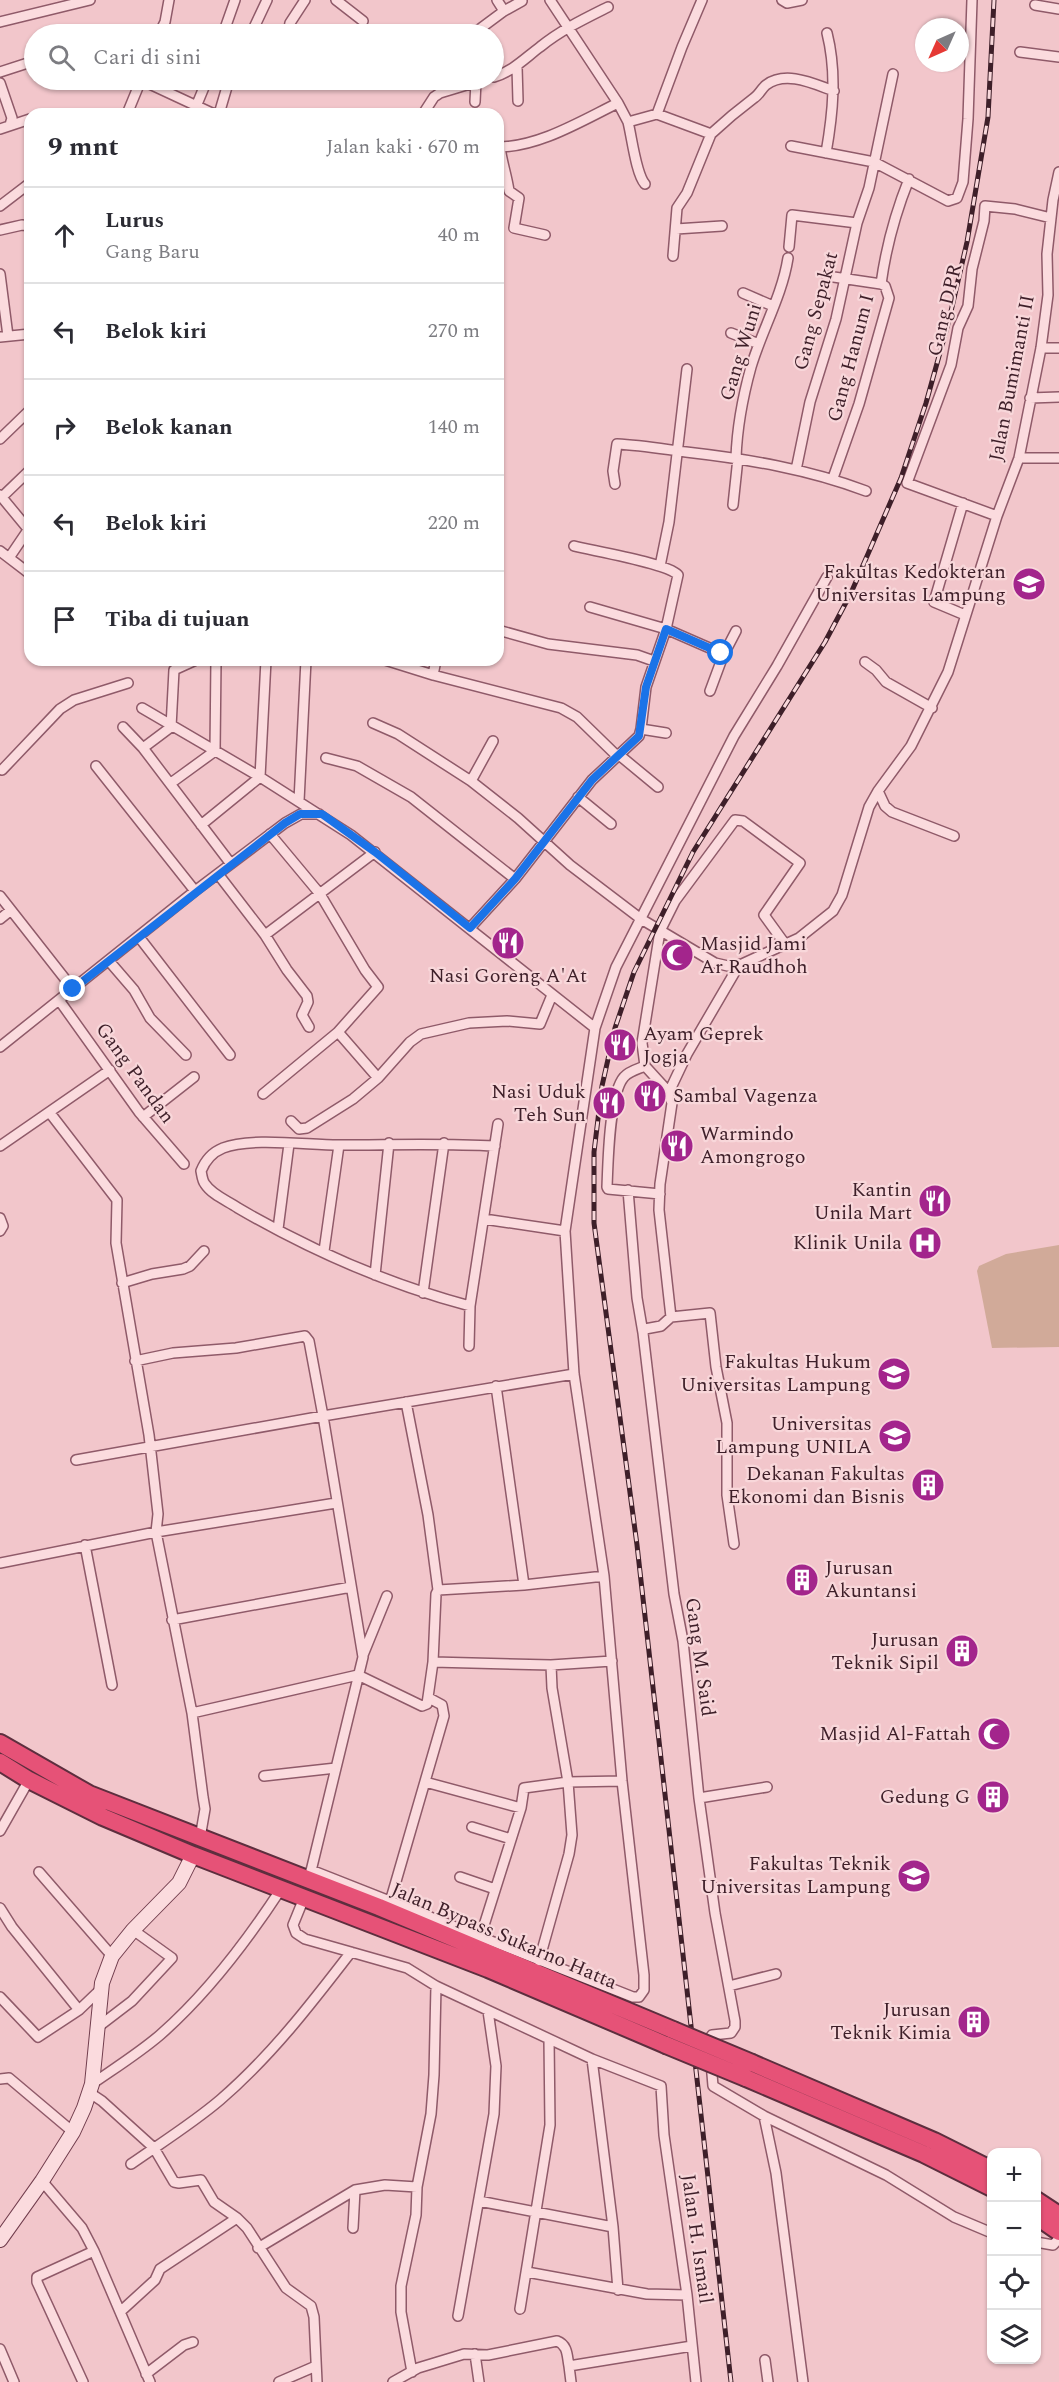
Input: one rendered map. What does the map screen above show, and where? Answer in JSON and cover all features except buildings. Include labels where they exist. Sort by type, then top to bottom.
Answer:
[{"type":"highway","name":"Jalan Bypass Sukarno Hatta","points":[[0,1743],[9,1762],[29,1780],[103,1817],[193,1855],[934,2141],[987,2168]]},
{"type":"highway","name":"Jalan Bypass Sukarno Hatta","points":[[9,1762],[201,1838],[310,1875],[500,1956],[669,2037]]},
{"type":"highway","name":"Jalan Bypass Sukarno Hatta","points":[[749,2070],[987,2186]]},
{"type":"highway","points":[[1039,2202],[1059,2215]]},
{"type":"highway","points":[[1041,2219],[1059,2232]]},
{"type":"street","points":[[0,21],[90,0]]},
{"type":"street","points":[[164,24],[169,0]]},
{"type":"street","points":[[227,24],[235,0]]},
{"type":"street","points":[[256,24],[267,0]]},
{"type":"street","points":[[290,24],[305,0]]},
{"type":"street","points":[[336,0],[363,21]]},
{"type":"street","points":[[497,0],[504,11]]},
{"type":"street","points":[[550,0],[618,103],[628,122],[638,172],[645,184]]},
{"type":"street","points":[[657,114],[702,0]]},
{"type":"street","points":[[782,0],[788,3],[802,0]]},
{"type":"street","points":[[791,146],[874,162],[948,201],[954,201],[960,194],[968,119],[972,0]]},
{"type":"street","points":[[486,24],[504,11],[522,2]]},
{"type":"street","points":[[1035,5],[1059,9]]},
{"type":"street","points":[[504,73],[517,67],[540,47],[569,27],[608,7]]},
{"type":"street","points":[[826,153],[834,91],[828,33]]},
{"type":"street","points":[[1020,52],[1059,57]]},
{"type":"street","points":[[0,72],[24,64]]},
{"type":"street","points":[[517,67],[518,101]]},
{"type":"street","name":"Gang Sepakat","points":[[796,470],[810,402],[836,319],[893,74]]},
{"type":"street","points":[[674,256],[677,208],[687,193],[711,134],[743,104],[755,98],[767,84],[782,79],[797,79],[834,91]]},
{"type":"street","points":[[0,83],[12,117],[10,125]]},
{"type":"street","points":[[129,108],[137,90]]},
{"type":"street","points":[[164,90],[203,108]]},
{"type":"street","points":[[196,108],[203,90]]},
{"type":"street","points":[[221,108],[227,90]]},
{"type":"street","points":[[427,108],[434,97],[449,90]]},
{"type":"street","points":[[475,102],[477,90]]},
{"type":"street","points":[[504,146],[524,144],[561,131],[618,103]]},
{"type":"street","points":[[628,122],[657,114],[711,134]]},
{"type":"street","points":[[0,129],[24,121]]},
{"type":"street","points":[[504,170],[509,191],[519,198],[514,228],[545,235]]},
{"type":"street","name":"Jalan Bumimanti II","points":[[739,964],[809,931],[833,911],[842,895],[863,826],[878,791],[911,746],[948,672],[997,516],[1019,458],[1041,348],[1048,295],[1047,254],[1059,172]]},
{"type":"street","name":"Gang Hanum I","points":[[834,478],[859,404],[889,298],[885,286],[881,284],[885,253],[893,220],[909,179]]},
{"type":"street","points":[[0,206],[24,188]]},
{"type":"street","name":"Gang DPR","points":[[963,503],[908,483],[951,365],[958,328],[968,306],[972,269],[984,221],[985,206],[1051,218]]},
{"type":"street","points":[[789,247],[792,215],[857,223]]},
{"type":"street","points":[[0,230],[24,225]]},
{"type":"street","points":[[676,229],[722,226]]},
{"type":"street","name":"Gang Wuni","points":[[733,505],[743,404],[751,368],[784,281],[788,258]]},
{"type":"street","points":[[0,274],[4,337],[24,335]]},
{"type":"street","points":[[827,276],[881,284]]},
{"type":"street","points":[[743,293],[773,306]]},
{"type":"street","points":[[1048,295],[1059,295]]},
{"type":"street","points":[[731,333],[759,344]]},
{"type":"street","points":[[1041,348],[1059,348]]},
{"type":"street","points":[[660,566],[669,522],[687,369]]},
{"type":"street","points":[[1030,398],[1059,397]]},
{"type":"street","points":[[0,438],[24,416]]},
{"type":"street","points":[[615,484],[613,471],[617,444],[737,458],[834,478],[867,491]]},
{"type":"street","points":[[1019,458],[1059,458]]},
{"type":"street","points":[[24,475],[1,496],[24,522]]},
{"type":"street","points":[[965,615],[934,602],[963,503],[997,516]]},
{"type":"street","points":[[11,555],[24,536]]},
{"type":"street","points":[[470,928],[515,879],[578,797],[617,754],[632,743],[641,729],[646,687],[666,629],[678,575],[660,566],[574,546]]},
{"type":"street","points":[[0,551],[24,569]]},
{"type":"street","points":[[387,1596],[358,1675],[310,1875],[390,1902],[633,1997],[639,1997],[643,1993],[644,1976],[622,1781],[604,1576],[574,1374],[565,1231],[596,1028],[616,967],[734,736],[827,577]]},
{"type":"street","points":[[590,607],[666,629],[716,650],[723,656]]},
{"type":"street","points":[[710,691],[723,656],[736,631]]},
{"type":"street","points":[[504,632],[548,644],[637,655],[654,661]]},
{"type":"street","points":[[865,663],[876,670],[886,682],[932,708]]},
{"type":"street","points":[[143,748],[171,726],[174,670],[183,666]]},
{"type":"street","points":[[214,751],[216,666]]},
{"type":"street","points":[[201,825],[260,777],[266,666]]},
{"type":"street","points":[[299,801],[306,666]]},
{"type":"street","points":[[404,666],[561,708],[577,717],[657,787]]},
{"type":"street","points":[[433,675],[435,666]]},
{"type":"street","points":[[1,770],[60,709],[74,700],[128,683]]},
{"type":"street","points":[[142,708],[322,814],[375,852],[596,1028]]},
{"type":"street","points":[[373,723],[398,734],[471,780],[570,865],[641,919],[715,963],[728,966],[739,964]]},
{"type":"street","points":[[123,727],[171,783],[231,864]]},
{"type":"street","points":[[641,729],[666,733]]},
{"type":"street","points":[[471,780],[493,741]]},
{"type":"street","points":[[171,783],[214,751]]},
{"type":"street","points":[[326,758],[357,766],[411,796],[515,879]]},
{"type":"street","points":[[96,766],[195,891]]},
{"type":"street","points":[[878,791],[885,806],[892,813],[954,836]]},
{"type":"street","points":[[578,797],[611,824]]},
{"type":"street","points":[[0,1047],[270,834],[300,814],[322,814]]},
{"type":"street","points":[[671,1317],[659,1210],[672,1104],[669,1092],[645,1066],[642,1043],[660,931],[675,901],[730,824],[738,819],[800,863],[764,915],[785,944]]},
{"type":"street","points":[[263,1094],[338,1032],[378,987],[365,970],[320,894],[270,834]]},
{"type":"street","points":[[266,935],[375,852]]},
{"type":"street","points":[[218,874],[266,935],[287,970],[307,996],[308,1002],[302,1016],[309,1026]]},
{"type":"street","points":[[0,896],[73,989]]},
{"type":"street","points":[[0,919],[11,910]]},
{"type":"street","points":[[140,937],[230,1055]]},
{"type":"street","points":[[109,961],[134,990],[150,1018],[186,1055]]},
{"type":"street","points":[[669,1092],[687,1054],[739,964]]},
{"type":"street","points":[[291,1121],[299,1129],[307,1128],[353,1100],[378,1078],[410,1042],[421,1034],[469,1023],[507,1021],[540,1024],[552,995]]},
{"type":"street","name":"Gang Pandan","points":[[59,1000],[143,1117],[184,1164]]},
{"type":"street","points":[[338,1032],[378,1078]]},
{"type":"street","points":[[645,1066],[626,1075],[617,1093],[609,1139],[607,1187],[608,1189],[660,1194]]},
{"type":"street","points":[[0,1146],[110,1070]]},
{"type":"street","points":[[143,1117],[194,1077]]},
{"type":"street","points":[[50,1113],[117,1200],[116,1243],[149,1447],[158,1514],[156,1532],[192,1713],[205,1809],[201,1838]]},
{"type":"street","points":[[469,1346],[470,1306],[498,1124]]},
{"type":"street","points":[[470,1306],[423,1293],[375,1275],[257,1219],[211,1190],[205,1184],[201,1171],[209,1158],[222,1148],[255,1143],[339,1145],[444,1143],[495,1146]]},
{"type":"street","points":[[375,1275],[389,1143]]},
{"type":"street","points":[[423,1293],[444,1143]]},
{"type":"street","points":[[278,1229],[289,1144]]},
{"type":"street","points":[[324,1251],[339,1145]]},
{"type":"street","name":"Gang M. Said","points":[[628,1190],[637,1298],[674,1594],[683,1641],[699,1798],[715,1913],[735,2027],[731,2033],[712,2035],[710,2038],[714,2085],[764,2116]]},
{"type":"street","points":[[0,1218],[3,1226],[0,1231]]},
{"type":"street","points":[[484,1219],[565,1231]]},
{"type":"street","points":[[122,1283],[152,1274],[183,1269],[190,1266],[204,1251]]},
{"type":"street","points":[[643,1333],[645,1329],[661,1326],[671,1317],[710,1313],[716,1367],[727,1424],[727,1495],[734,1544]]},
{"type":"street","points":[[135,1361],[172,1353],[236,1348],[305,1336],[309,1341],[363,1657]]},
{"type":"street","points":[[76,1460],[574,1374]]},
{"type":"street","points":[[496,1386],[524,1584]]},
{"type":"street","points":[[192,1713],[358,1675],[422,1706],[427,1704],[433,1662],[438,1590],[428,1515],[406,1402]]},
{"type":"street","points":[[0,1563],[156,1532],[336,1503]]},
{"type":"street","points":[[86,1545],[111,1684]]},
{"type":"street","points":[[438,1590],[604,1576]]},
{"type":"street","points":[[172,1620],[351,1587]]},
{"type":"street","points":[[433,1662],[551,1665],[612,1662]]},
{"type":"street","points":[[539,1961],[569,1854],[572,1835],[568,1782],[552,1688],[551,1665]]},
{"type":"street","points":[[390,1902],[444,1708],[439,1702],[429,1698]]},
{"type":"street","points":[[264,1776],[336,1768]]},
{"type":"street","points":[[0,1831],[29,1780]]},
{"type":"street","points":[[480,1938],[522,1808],[524,1788],[568,1782],[622,1781]]},
{"type":"street","points":[[425,1782],[522,1808]]},
{"type":"street","points":[[699,1798],[767,1787]]},
{"type":"street","points":[[472,1827],[511,1839]]},
{"type":"street","points":[[0,2240],[73,2132],[91,2089],[101,1989],[112,1956],[133,1930],[178,1883],[193,1855]]},
{"type":"street","points":[[39,1872],[112,1956]]},
{"type":"street","points":[[460,1877],[495,1889]]},
{"type":"street","points":[[91,2089],[159,2036],[194,2001],[256,1928],[281,1889]]},
{"type":"street","points":[[304,1898],[294,1924],[296,1934],[312,1942],[406,1968],[436,1986],[592,2059],[613,2227],[618,2290]]},
{"type":"street","points":[[0,1908],[12,1927],[79,2010]]},
{"type":"street","points":[[98,2027],[132,2001],[172,1958],[133,1930]]},
{"type":"street","points":[[131,2164],[219,2100],[261,2061],[304,2014],[351,1952]]},
{"type":"street","points":[[729,1986],[776,1974]]},
{"type":"street","points":[[412,2372],[400,2301],[416,2215],[417,2187],[434,2089],[436,1986]]},
{"type":"street","points":[[0,1996],[38,2037],[79,2010],[101,1989]]},
{"type":"street","points":[[458,2316],[496,2094],[496,2066],[489,2011]]},
{"type":"street","points":[[520,2309],[550,2125],[549,2039]]},
{"type":"street","name":"Jalan H. Ismail","points":[[592,2059],[661,2086],[664,2135],[687,2295],[696,2382]]},
{"type":"street","points":[[0,2079],[9,2078],[73,2132]]},
{"type":"street","points":[[91,2089],[154,2148],[174,2182],[201,2180],[214,2202],[237,2218],[286,2288],[311,2306],[314,2317],[316,2382]]},
{"type":"street","points":[[764,2116],[886,2175],[954,2217],[987,2231]]},
{"type":"street","points":[[764,2116],[776,2173],[802,2382]]},
{"type":"street","points":[[42,2181],[82,2228],[148,2378],[184,2345],[193,2342]]},
{"type":"street","points":[[258,2248],[355,2190],[385,2185],[417,2187]]},
{"type":"street","points":[[353,2228],[355,2190]]},
{"type":"street","points":[[479,2201],[613,2227]]},
{"type":"street","points":[[120,2312],[155,2280],[160,2269],[237,2218]]},
{"type":"street","points":[[1041,2243],[1053,2245],[1059,2239]]},
{"type":"street","points":[[83,2382],[37,2282],[37,2277],[94,2251]]},
{"type":"street","points":[[527,2271],[618,2290],[647,2294],[687,2295]]},
{"type":"street","points":[[393,2382],[412,2372],[464,2354],[488,2355],[557,2341],[562,2343],[566,2349],[571,2382]]},
{"type":"street","points":[[569,2367],[692,2346]]},
{"type":"street","points":[[0,2349],[14,2382]]},
{"type":"street","points":[[475,2354],[479,2382]]},
{"type":"street","points":[[765,2360],[768,2382]]},
{"type":"street","points":[[279,2382],[316,2366]]},
{"type":"shaded area","points":[[1059,1245],[1059,1347],[992,1348],[977,1271],[979,1266],[1006,1254]]},
{"type":"railway","points":[[731,2382],[637,1545],[594,1223],[594,1152],[602,1086],[615,1028],[634,972],[693,852],[825,642],[851,593],[901,478],[926,403],[949,320],[967,242],[988,117],[994,0]]},
{"type":"place","name":"Fakultas Kedokteran Universitas Lampung","points":[[1029,584]]},
{"type":"place","name":"Nasi Goreng A'At","points":[[508,943]]},
{"type":"place","name":"Masjid Jami Ar Raudhoh","points":[[677,955]]},
{"type":"place","name":"Ayam Geprek Jogja","points":[[620,1045]]},
{"type":"place","name":"Sambal Vagenza","points":[[650,1096]]},
{"type":"place","name":"Nasi Uduk Teh Sun","points":[[609,1103]]},
{"type":"place","name":"Warmindo Amongrogo","points":[[677,1146]]},
{"type":"place","name":"Kantin Unila Mart","points":[[935,1201]]},
{"type":"place","name":"Klinik Unila","points":[[925,1243]]},
{"type":"place","name":"Fakultas Hukum Universitas Lampung","points":[[894,1374]]},
{"type":"place","name":"Universitas Lampung UNILA","points":[[895,1436]]},
{"type":"place","name":"Dekanan Fakultas Ekonomi dan Bisnis","points":[[928,1485]]},
{"type":"place","name":"Jurusan Akuntansi","points":[[802,1580]]},
{"type":"place","name":"Jurusan Teknik Sipil","points":[[962,1651]]},
{"type":"place","name":"Masjid Al-Fattah","points":[[994,1734]]},
{"type":"place","name":"Gedung G","points":[[993,1797]]},
{"type":"place","name":"Fakultas Teknik Universitas Lampung","points":[[914,1876]]},
{"type":"place","name":"Jurusan Teknik Kimia","points":[[974,2022]]},
{"type":"route","points":[[73,989],[195,891],[300,814],[322,814],[375,852],[470,928],[515,879],[592,780],[616,755],[639,736],[646,687],[666,629],[721,653]]}]
